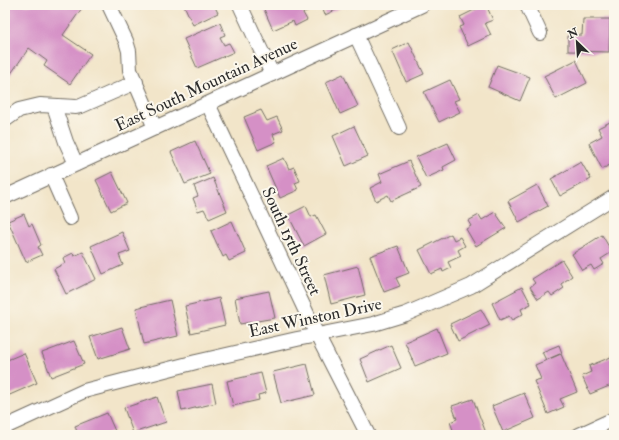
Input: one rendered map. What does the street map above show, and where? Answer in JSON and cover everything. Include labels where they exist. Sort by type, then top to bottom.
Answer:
[{"type":"street","points":[[109,5],[126,41],[129,51],[130,70],[155,128]]},
{"type":"street","points":[[240,5],[272,74]]},
{"type":"street","name":"East South Mountain Avenue","points":[[5,197],[422,5]]},
{"type":"street","points":[[528,5],[540,33]]},
{"type":"street","points":[[356,36],[399,128]]},
{"type":"street","points":[[5,120],[19,110],[40,105],[81,106],[136,82]]},
{"type":"street","name":"South 15th Street","points":[[208,104],[316,335],[368,435]]},
{"type":"street","points":[[54,106],[66,142],[76,164]]},
{"type":"street","points":[[51,175],[70,218]]},
{"type":"street","name":"East Winston Drive","points":[[5,427],[84,391],[196,362],[316,335],[373,324],[406,314],[471,286],[614,197]]},
{"type":"street","points":[[579,435],[614,419]]},
{"type":"building","points":[[5,5],[78,5],[82,8],[63,35],[91,54],[70,84],[44,66],[47,61],[29,48],[5,82],[5,14],[9,9]]},
{"type":"building","points":[[184,5],[214,5],[218,13],[193,25]]},
{"type":"building","points":[[267,5],[314,5],[315,7],[303,13],[307,20],[295,26],[293,21],[273,30],[263,7]]},
{"type":"building","points":[[321,5],[343,5],[325,15]]},
{"type":"building","points":[[486,5],[493,20],[485,23],[491,35],[468,46],[459,27],[464,25],[460,17]]},
{"type":"building","points":[[583,19],[610,19],[609,52],[568,51],[568,35],[582,35]]},
{"type":"building","points":[[220,23],[225,35],[220,37],[224,45],[229,43],[234,52],[197,68],[184,39]]},
{"type":"building","points":[[409,42],[424,74],[406,82],[392,50]]},
{"type":"building","points":[[576,60],[587,83],[556,99],[544,76]]},
{"type":"building","points":[[497,65],[530,77],[520,101],[488,87]]},
{"type":"building","points":[[343,74],[358,106],[340,114],[326,82]]},
{"type":"building","points":[[450,80],[459,99],[454,101],[460,112],[439,122],[424,92]]},
{"type":"building","points":[[261,110],[267,121],[277,117],[283,130],[273,134],[276,142],[258,150],[244,117]]},
{"type":"building","points":[[614,120],[614,163],[602,169],[589,143],[602,136],[598,128]]},
{"type":"building","points":[[354,126],[368,156],[346,166],[333,136]]},
{"type":"building","points":[[195,141],[210,174],[185,184],[171,152]]},
{"type":"building","points":[[448,143],[456,160],[443,167],[444,170],[426,178],[416,157]]},
{"type":"building","points":[[284,158],[289,169],[294,167],[300,181],[295,183],[298,190],[280,198],[266,166]]},
{"type":"building","points":[[409,161],[421,187],[391,201],[388,195],[376,201],[370,188],[382,182],[379,174]]},
{"type":"building","points":[[581,162],[591,179],[560,196],[551,179]]},
{"type":"building","points":[[112,172],[127,203],[111,211],[96,180]]},
{"type":"building","points":[[213,178],[227,211],[209,219],[204,209],[198,211],[193,198],[198,196],[194,186]]},
{"type":"building","points":[[537,185],[548,206],[519,222],[508,201]]},
{"type":"building","points":[[306,206],[311,217],[316,215],[326,234],[304,246],[288,215]]},
{"type":"building","points":[[495,212],[506,228],[476,246],[466,229],[471,226],[468,221],[479,215],[482,220]]},
{"type":"building","points":[[24,214],[29,226],[32,224],[41,245],[38,247],[42,255],[26,262],[8,221]]},
{"type":"building","points":[[232,221],[246,253],[229,261],[226,255],[223,257],[211,231]]},
{"type":"building","points":[[122,232],[130,251],[119,255],[123,265],[103,274],[91,246]]},
{"type":"building","points":[[451,234],[454,240],[460,237],[465,246],[458,250],[461,256],[448,262],[451,268],[443,272],[442,269],[431,274],[419,250]]},
{"type":"building","points":[[602,235],[612,252],[601,259],[604,264],[594,270],[591,265],[582,270],[572,254]]},
{"type":"building","points":[[398,246],[409,273],[396,278],[400,286],[384,292],[370,256]]},
{"type":"building","points":[[83,252],[96,279],[66,294],[54,269],[65,263],[63,258],[73,253],[74,256]]},
{"type":"building","points":[[562,260],[572,276],[561,284],[564,288],[552,296],[549,292],[538,299],[530,287],[535,283],[532,279]]},
{"type":"building","points":[[358,266],[365,295],[331,304],[324,275]]},
{"type":"building","points":[[522,287],[531,304],[521,309],[523,314],[512,320],[509,316],[500,320],[492,303]]},
{"type":"building","points":[[269,291],[275,318],[240,324],[235,298]]},
{"type":"building","points":[[219,298],[225,325],[191,333],[185,306]]},
{"type":"building","points":[[170,300],[178,336],[144,344],[136,308]]},
{"type":"building","points":[[481,309],[490,325],[458,341],[450,324]]},
{"type":"building","points":[[122,327],[130,349],[98,359],[90,337]]},
{"type":"building","points":[[437,328],[447,353],[415,366],[405,342]]},
{"type":"building","points":[[74,341],[84,364],[51,377],[42,353]]},
{"type":"building","points":[[391,345],[401,368],[369,382],[360,359]]},
{"type":"building","points":[[559,345],[562,353],[546,360],[542,352]]},
{"type":"building","points":[[24,353],[37,383],[5,397],[5,361]]},
{"type":"building","points":[[561,354],[577,392],[560,399],[564,407],[548,414],[534,381],[541,379],[535,365]]},
{"type":"building","points":[[611,357],[614,364],[614,384],[590,394],[582,376],[591,372],[589,366]]},
{"type":"building","points":[[307,364],[315,395],[281,403],[273,372]]},
{"type":"building","points":[[261,373],[266,393],[258,395],[259,400],[233,406],[227,381]]},
{"type":"building","points":[[212,384],[216,403],[182,411],[178,391]]},
{"type":"building","points":[[524,393],[535,418],[503,432],[492,406]]},
{"type":"building","points":[[157,397],[166,422],[133,433],[124,408]]},
{"type":"building","points":[[473,399],[486,433],[479,435],[455,435],[450,422],[457,419],[452,406]]},
{"type":"building","points":[[107,413],[115,431],[105,435],[78,435],[75,426]]}]
